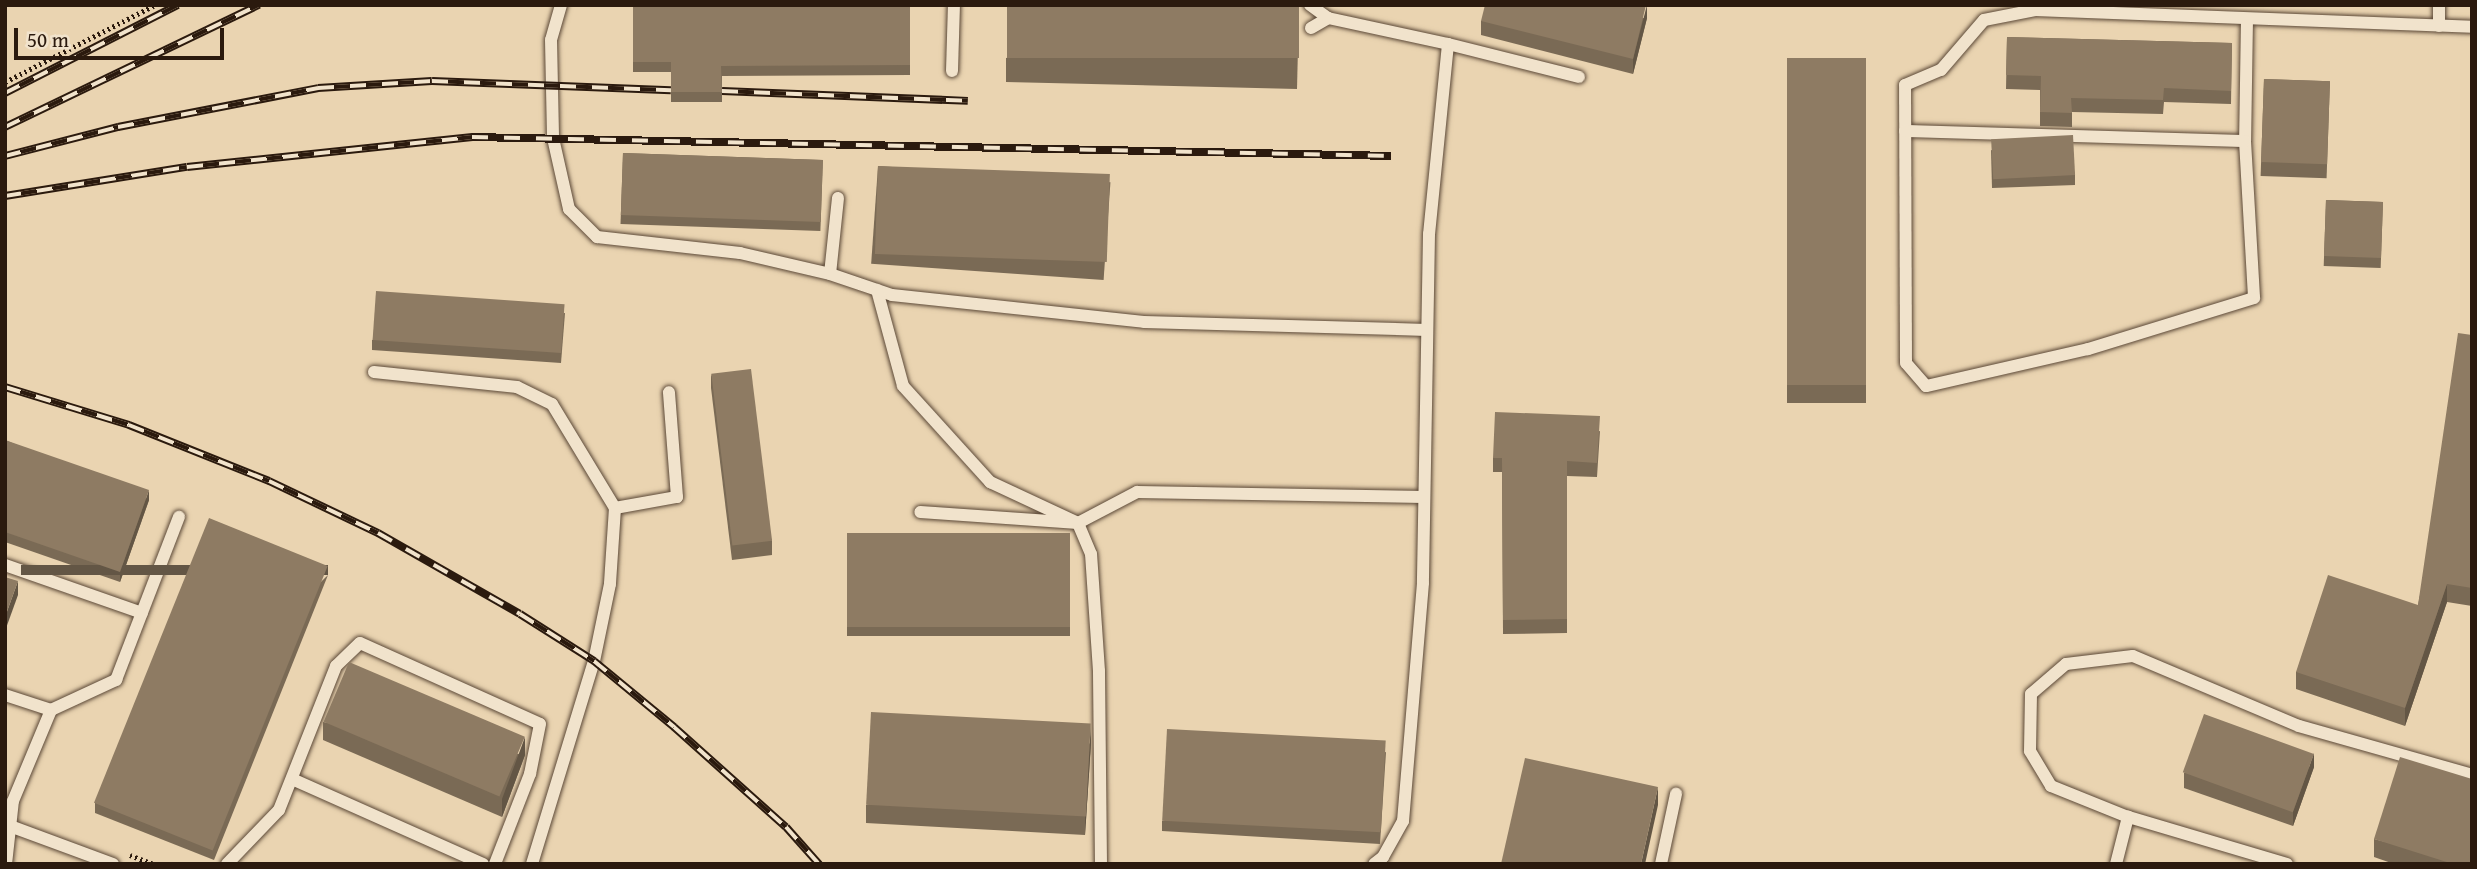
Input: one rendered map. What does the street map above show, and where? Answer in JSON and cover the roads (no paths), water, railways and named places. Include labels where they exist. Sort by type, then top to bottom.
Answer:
[{"type":"lane","points":[[561,5],[551,40],[554,138],[569,209],[597,237],[740,253],[830,274],[877,290],[1144,322],[1427,330]]},
{"type":"lane","points":[[952,71],[954,5]]},
{"type":"lane","points":[[1310,5],[1328,18],[1448,44],[1579,77]]},
{"type":"lane","points":[[2439,5],[2439,26]]},
{"type":"lane","points":[[2247,19],[2245,141],[2254,298],[2088,349],[1926,386],[1906,363],[1905,85],[1941,70],[1984,20],[2035,10],[2162,10],[2247,19],[2472,27]]},
{"type":"lane","points":[[1311,28],[1328,18]]},
{"type":"lane","points":[[1374,864],[1383,857],[1404,821],[1423,583],[1429,234],[1448,44]]},
{"type":"lane","points":[[1905,131],[2245,141]]},
{"type":"lane","points":[[830,274],[838,198]]},
{"type":"lane","points":[[877,290],[903,386],[990,482],[1077,523],[1091,554],[1099,671],[1101,864]]},
{"type":"lane","points":[[374,372],[517,387],[552,404],[615,508],[610,584],[594,661],[532,864]]},
{"type":"lane","points":[[615,508],[677,496],[669,392]]},
{"type":"lane","points":[[920,512],[1077,523],[1137,492],[1424,497]]},
{"type":"lane","points":[[6,864],[13,801],[51,710],[116,680],[179,517]]},
{"type":"lane","points":[[5,565],[142,613]]},
{"type":"lane","points":[[228,864],[279,810],[336,666],[360,643],[540,724],[530,774],[495,864]]},
{"type":"lane","points":[[2287,864],[2128,817],[2051,786],[2030,751],[2031,694],[2066,664],[2133,656],[2299,726],[2472,775]]},
{"type":"lane","points":[[5,695],[51,710]]},
{"type":"lane","points":[[292,779],[483,864]]},
{"type":"lane","points":[[1661,864],[1676,794]]},
{"type":"lane","points":[[2116,864],[2128,817]]},
{"type":"lane","points":[[10,826],[113,864]]},
{"type":"railway","points":[[5,93],[178,5]]},
{"type":"railway","points":[[5,127],[259,5]]},
{"type":"railway","points":[[5,156],[118,127],[318,88],[432,81],[671,90]]},
{"type":"railway","points":[[722,91],[968,101]]},
{"type":"railway","points":[[5,196],[187,167],[472,137],[1391,156]]},
{"type":"railway","points":[[5,387],[129,425],[269,481],[378,533],[520,614],[594,661],[674,727],[786,827],[819,864]]}]
